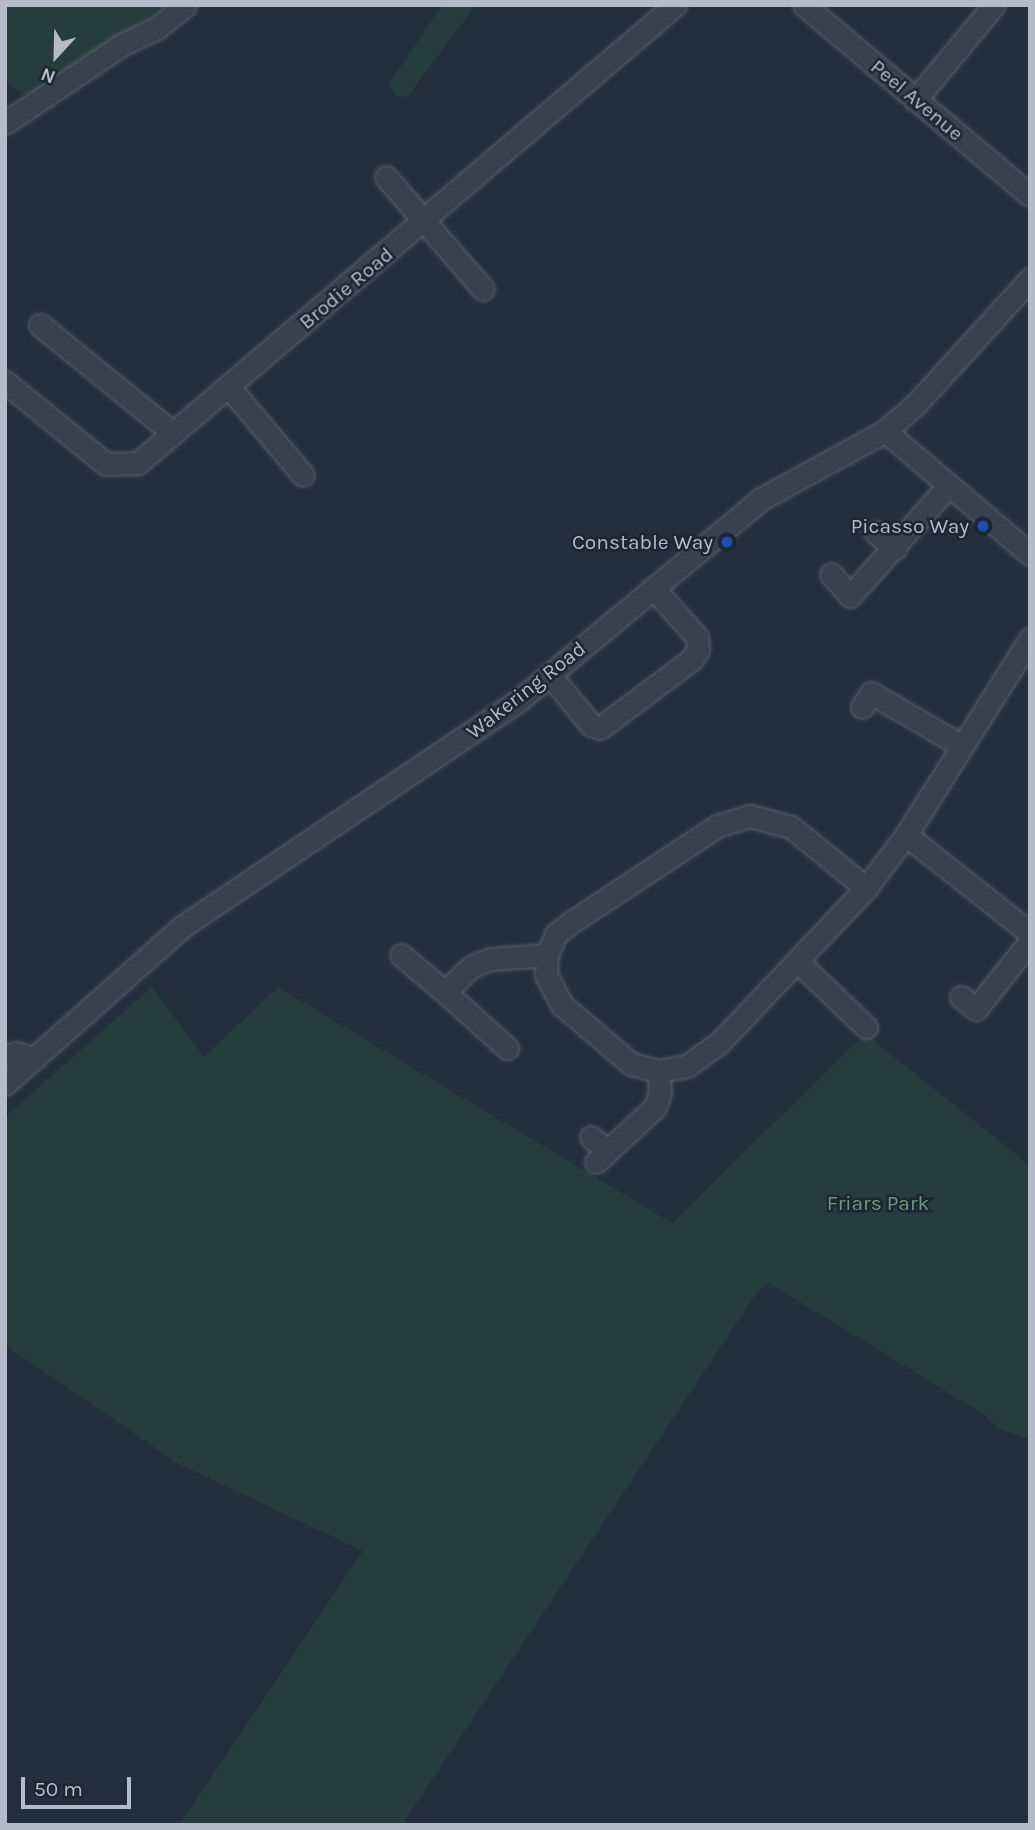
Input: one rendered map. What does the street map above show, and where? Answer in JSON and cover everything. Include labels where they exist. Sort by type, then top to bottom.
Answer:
[{"type":"street","points":[[5,123],[121,45],[157,29],[185,5]]},
{"type":"street","name":"Brodie Road","points":[[5,382],[106,464],[138,463],[424,223],[675,5]]},
{"type":"street","name":"Peel Avenue","points":[[804,5],[1030,195]]},
{"type":"street","points":[[915,100],[994,5]]},
{"type":"street","points":[[386,177],[483,289]]},
{"type":"street","name":"Wakering Road","points":[[5,1084],[183,926],[475,731],[550,676],[761,499],[885,431],[916,404],[1030,279]]},
{"type":"street","points":[[40,325],[173,433]]},
{"type":"street","points":[[228,386],[303,475]]},
{"type":"street","points":[[885,431],[1030,554]]},
{"type":"street","points":[[831,574],[850,596],[874,573],[948,486]]},
{"type":"street","points":[[875,532],[895,548]]},
{"type":"street","points":[[550,676],[591,725],[600,728],[691,660],[698,650],[697,637],[653,588]]},
{"type":"street","points":[[866,888],[791,827],[750,816],[717,826],[556,934],[547,955],[546,975],[562,1005],[631,1064],[659,1071],[687,1066],[703,1057],[799,963],[866,888],[906,835],[1030,639]]},
{"type":"street","points":[[871,692],[962,746]]},
{"type":"street","points":[[906,835],[1030,933]]},
{"type":"street","points":[[976,1009],[1030,941]]},
{"type":"street","points":[[401,955],[507,1048]]},
{"type":"street","points":[[452,998],[472,966],[491,959],[547,955]]},
{"type":"street","points":[[799,963],[866,1027]]},
{"type":"street","points":[[5,1057],[16,1052],[34,1058]]},
{"type":"street","points":[[598,1150],[655,1107],[660,1093],[659,1071]]},
{"type":"green space","points":[[5,5],[166,7],[31,97],[5,84]]},
{"type":"green space","points":[[442,5],[476,5],[408,96],[397,97],[389,84]]},
{"type":"green space","name":"Friars Park","points":[[152,987],[204,1057],[278,987],[672,1223],[865,1034],[1026,1162],[1030,1171],[1030,1439],[999,1429],[985,1415],[769,1283],[760,1288],[402,1825],[179,1825],[363,1551],[179,1464],[5,1345],[5,1117]]},
{"type":"place","name":"Picasso Way","points":[[983,526]]},
{"type":"place","name":"Constable Way","points":[[727,542]]}]
